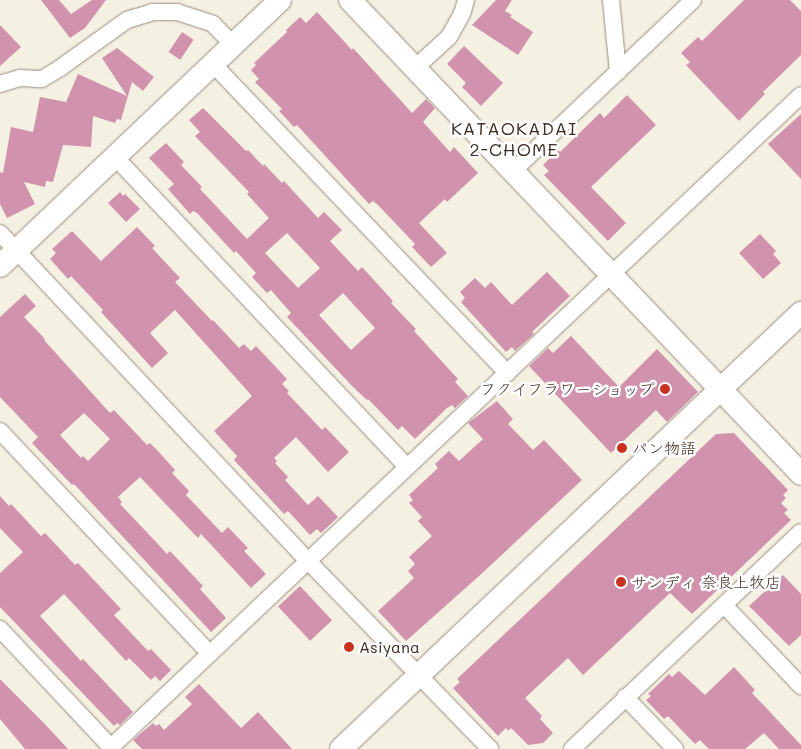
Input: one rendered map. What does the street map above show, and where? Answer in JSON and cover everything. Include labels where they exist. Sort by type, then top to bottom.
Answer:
[{"type":"street","points":[[0,266],[280,0]]},
{"type":"street","points":[[350,0],[801,474]]},
{"type":"street","points":[[415,68],[449,37],[462,14],[466,0]]},
{"type":"street","points":[[611,0],[618,72]]},
{"type":"street","points":[[513,172],[693,0]]},
{"type":"street","points":[[0,84],[20,78],[42,78],[60,68],[126,20],[153,12],[177,12],[213,24],[233,46]]},
{"type":"street","points":[[213,64],[507,373]]},
{"type":"street","points":[[0,629],[110,748],[801,95]]},
{"type":"street","points":[[115,157],[407,466]]},
{"type":"street","points":[[0,233],[308,561],[490,749]]},
{"type":"street","points":[[341,749],[801,313]]},
{"type":"street","points":[[0,430],[210,654]]},
{"type":"street","points":[[572,749],[801,532]]},
{"type":"street","points":[[724,605],[801,686]]},
{"type":"street","points":[[625,697],[674,749]]},
{"type":"building","points":[[41,0],[59,0],[71,14],[92,0],[106,0],[85,28],[70,38]]},
{"type":"building","points":[[496,0],[512,0],[505,11],[512,15],[510,17],[533,32],[518,55],[472,25]]},
{"type":"building","points":[[744,0],[790,0],[801,11],[801,55],[763,92],[765,94],[739,121],[686,65],[690,62],[681,53],[698,37],[702,41]]},
{"type":"building","points":[[317,12],[352,50],[353,48],[412,113],[426,99],[435,108],[423,122],[450,152],[454,147],[478,173],[447,202],[445,199],[419,223],[447,253],[431,267],[412,247],[415,244],[378,205],[373,201],[369,204],[297,125],[294,127],[279,111],[282,109],[255,82],[259,79],[251,70],[256,65],[254,63],[300,17],[306,23]]},
{"type":"building","points":[[0,25],[21,47],[0,66]]},
{"type":"building","points":[[182,32],[194,40],[180,60],[169,52]]},
{"type":"building","points":[[464,46],[503,83],[481,106],[462,87],[466,83],[447,64]]},
{"type":"building","points":[[117,48],[154,77],[143,91],[132,82],[121,120],[117,119],[115,123],[93,116],[91,147],[63,145],[53,182],[46,181],[45,187],[24,182],[35,204],[7,218],[0,204],[0,172],[3,173],[11,127],[33,132],[40,97],[66,102],[78,74],[127,96],[102,58]]},
{"type":"building","points":[[627,95],[656,125],[591,187],[626,223],[608,241],[544,175],[549,171],[543,165],[558,150],[560,152],[600,113],[604,118]]},
{"type":"building","points":[[203,108],[246,151],[248,150],[263,166],[264,164],[282,183],[284,181],[318,218],[324,212],[342,230],[330,241],[358,271],[362,267],[393,301],[391,303],[416,329],[414,331],[458,379],[455,382],[468,396],[455,408],[452,405],[447,408],[415,439],[402,426],[398,430],[368,399],[354,388],[287,317],[291,313],[271,290],[267,293],[252,277],[256,273],[236,251],[234,253],[197,213],[193,211],[190,214],[168,189],[174,184],[149,158],[166,143],[184,162],[181,165],[202,187],[200,189],[247,239],[269,218],[247,194],[249,192],[195,136],[200,132],[189,120]],"holes":[[[287,233],[320,268],[298,288],[265,253]],[[343,293],[375,328],[351,350],[319,315]]]},
{"type":"building","points":[[801,114],[801,179],[768,144]]},
{"type":"building","points":[[120,192],[123,196],[125,194],[140,209],[126,222],[108,203]]},
{"type":"building","points":[[137,227],[155,246],[152,248],[180,278],[175,282],[239,348],[244,344],[251,351],[256,346],[287,379],[282,384],[289,391],[287,393],[322,430],[325,427],[349,452],[328,472],[296,437],[274,458],[277,461],[275,463],[288,477],[285,480],[308,505],[318,496],[338,517],[321,533],[317,529],[310,535],[288,511],[284,514],[234,460],[237,456],[214,431],[252,396],[175,310],[150,333],[168,353],[152,368],[101,312],[103,310],[71,276],[68,279],[50,259],[56,253],[52,249],[72,231],[101,261]]},
{"type":"building","points":[[760,234],[776,251],[773,254],[781,263],[763,279],[739,253]]},
{"type":"building","points":[[547,272],[570,296],[515,351],[512,347],[506,352],[461,302],[465,298],[460,292],[475,278],[485,288],[491,282],[512,305]]},
{"type":"building","points":[[25,294],[36,306],[24,317],[110,413],[114,410],[147,445],[150,443],[158,451],[175,470],[172,473],[189,491],[186,495],[222,533],[228,527],[248,548],[244,551],[266,574],[251,588],[201,534],[198,538],[140,477],[118,497],[122,502],[120,504],[167,554],[170,551],[203,586],[200,589],[226,618],[211,632],[74,484],[72,485],[32,443],[38,437],[0,397],[0,317]],"holes":[[[84,413],[110,439],[88,461],[83,456],[81,458],[60,435]]]},
{"type":"building","points":[[571,336],[619,387],[657,349],[698,392],[667,422],[656,410],[611,453],[529,366],[548,348],[553,353]]},
{"type":"building","points":[[497,401],[513,419],[508,424],[533,450],[544,440],[582,480],[406,641],[378,611],[414,578],[408,571],[415,564],[409,557],[432,536],[418,521],[422,517],[409,503],[413,500],[409,495],[438,468],[435,464],[449,451],[459,461],[483,439],[468,423]]},
{"type":"building","name":"サンディ 奈良上牧店","points":[[734,433],[788,490],[783,495],[786,498],[781,503],[788,510],[784,513],[791,520],[692,614],[670,593],[583,675],[568,658],[525,698],[542,716],[540,719],[553,733],[543,743],[528,745],[511,728],[508,731],[506,728],[498,736],[453,688],[460,682],[457,679],[716,434]]},
{"type":"building","points":[[0,496],[9,506],[11,504],[41,536],[45,533],[75,565],[78,563],[121,609],[114,615],[148,651],[151,649],[171,670],[160,681],[155,676],[151,680],[129,658],[126,661],[64,594],[40,616],[81,661],[83,659],[133,712],[120,725],[117,723],[114,726],[0,607],[0,573],[23,552],[0,528]]},
{"type":"building","points":[[783,575],[801,594],[801,635],[789,646],[749,606]]},
{"type":"building","points":[[300,586],[332,620],[310,641],[278,606]]},
{"type":"building","points":[[734,667],[755,690],[752,693],[801,745],[801,749],[779,749],[764,733],[745,749],[709,749],[700,740],[695,744],[668,716],[664,719],[646,700],[651,696],[648,694],[669,674],[672,677],[679,671],[705,695]]},
{"type":"building","points":[[0,679],[68,749],[25,749],[0,719]]},
{"type":"building","points":[[199,684],[241,728],[258,712],[292,749],[142,749],[133,740],[153,723],[156,726],[159,724],[164,730],[192,704],[185,697]]},
{"type":"place","name":"フクイフラワーショップ","points":[[665,389]]},
{"type":"place","name":"パン物語","points":[[622,448]]},
{"type":"place","name":"サンディ 奈良上牧店","points":[[621,582]]},
{"type":"place","name":"Asiyana","points":[[349,647]]},
{"type":"district","name":"KATAOKADAI 2-CHOME","points":[[514,139]]}]
